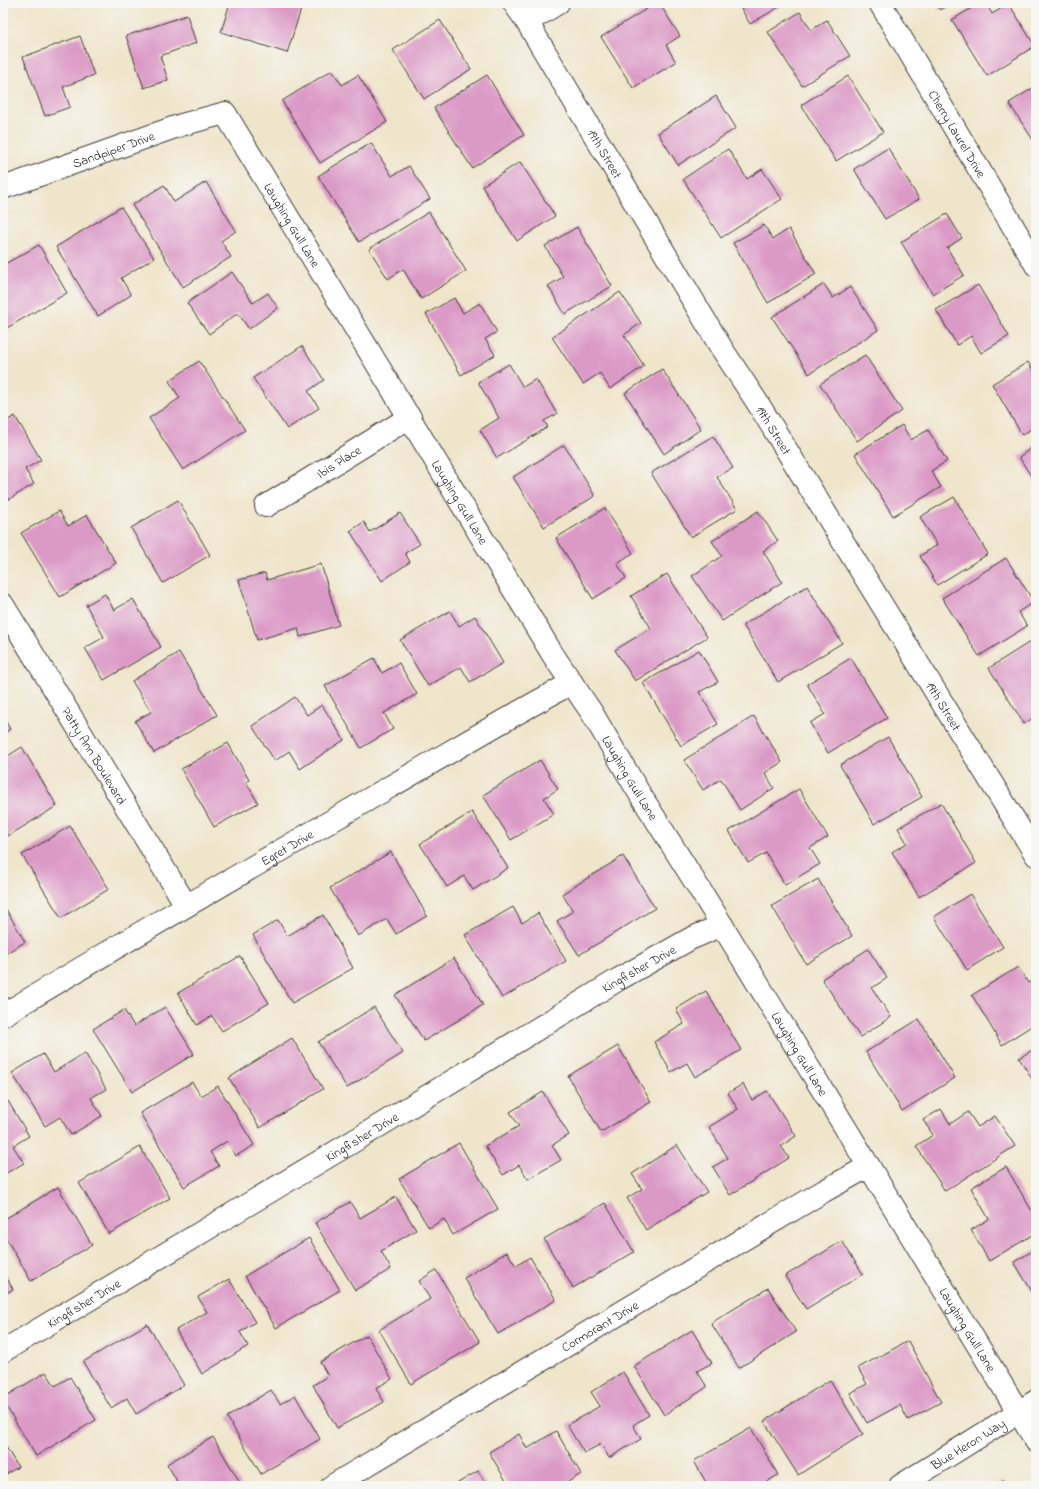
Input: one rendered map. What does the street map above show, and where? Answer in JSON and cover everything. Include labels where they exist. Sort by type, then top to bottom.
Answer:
[{"type":"street","name":"19th Street","points":[[514,3],[527,22],[722,349],[757,402],[1036,855]]},
{"type":"street","points":[[527,22],[558,3]]},
{"type":"street","name":"Cherry Laurel Drive","points":[[880,3],[1036,265]]},
{"type":"street","name":"Sandpiper Drive","points":[[3,188],[181,125],[225,113]]},
{"type":"street","name":"Laughing Gull Lane","points":[[225,113],[529,615],[592,713],[638,791],[722,925],[1036,1441]]},
{"type":"street","name":"Ibis Place","points":[[266,506],[410,417]]},
{"type":"street","name":"Patty Ann Boulevard","points":[[3,605],[186,905]]},
{"type":"street","name":"Egret Drive","points":[[3,1015],[186,905],[517,712],[572,683]]},
{"type":"street","name":"Kingfisher Drive","points":[[3,1351],[364,1135],[619,979],[690,939],[722,925]]},
{"type":"street","name":"Cormorant Drive","points":[[332,1486],[817,1195],[869,1166]]},
{"type":"street","name":"Blue Heron Way","points":[[900,1486],[1036,1401]]},
{"type":"building","points":[[230,3],[303,3],[287,53],[221,32]]},
{"type":"building","points":[[656,3],[659,3],[680,36],[666,45],[676,62],[633,88],[601,37]]},
{"type":"building","points":[[738,3],[786,3],[750,24]]},
{"type":"building","points":[[935,3],[951,3],[940,10]]},
{"type":"building","points":[[980,3],[986,3],[992,14],[1009,4],[1035,46],[987,76],[952,20]]},
{"type":"building","points":[[800,12],[811,30],[827,20],[850,56],[802,86],[768,32]]},
{"type":"building","points":[[187,15],[196,43],[160,56],[168,80],[144,88],[126,36]]},
{"type":"building","points":[[440,20],[471,69],[424,99],[393,50]]},
{"type":"building","points":[[80,36],[94,75],[63,87],[70,107],[45,116],[23,57]]},
{"type":"building","points":[[332,70],[342,85],[358,75],[387,122],[320,163],[282,101]]},
{"type":"building","points":[[487,75],[524,135],[472,168],[434,108]]},
{"type":"building","points":[[848,76],[883,132],[836,161],[801,105]]},
{"type":"building","points":[[1036,86],[1036,142],[1035,143],[1009,103]]},
{"type":"building","points":[[716,96],[736,128],[678,165],[658,133]]},
{"type":"building","points":[[371,143],[392,176],[409,166],[430,199],[359,242],[318,176]]},
{"type":"building","points":[[888,148],[919,199],[885,219],[854,169]]},
{"type":"building","points":[[728,149],[747,179],[762,169],[782,199],[721,238],[683,179]]},
{"type":"building","points":[[520,162],[555,216],[517,241],[482,186]]},
{"type":"building","points":[[206,182],[236,231],[221,241],[231,257],[183,287],[132,205],[164,185],[174,202]]},
{"type":"building","points":[[121,207],[154,258],[121,278],[131,295],[98,316],[56,247]]},
{"type":"building","points":[[429,212],[466,271],[421,299],[403,269],[388,279],[369,249]]},
{"type":"building","points":[[947,214],[962,238],[947,248],[964,275],[933,294],[901,242]]},
{"type":"building","points":[[764,225],[773,239],[789,229],[816,274],[768,303],[733,243]]},
{"type":"building","points":[[577,227],[612,286],[565,314],[548,286],[563,277],[545,246]]},
{"type":"building","points":[[39,245],[67,293],[5,329],[3,326],[3,265]]},
{"type":"building","points":[[232,272],[253,303],[268,293],[278,308],[249,329],[238,313],[209,334],[187,303]]},
{"type":"building","points":[[824,284],[833,298],[850,287],[878,330],[809,374],[772,317]]},
{"type":"building","points":[[978,285],[1009,336],[981,353],[971,336],[957,345],[936,310]]},
{"type":"building","points":[[620,292],[641,323],[624,335],[644,366],[610,389],[600,373],[583,384],[552,337]]},
{"type":"building","points":[[454,298],[463,313],[480,303],[497,332],[485,339],[495,355],[461,375],[426,314]]},
{"type":"building","points":[[302,346],[324,380],[308,391],[319,408],[287,429],[253,378]]},
{"type":"building","points":[[865,355],[902,411],[857,441],[820,384]]},
{"type":"building","points":[[199,361],[245,430],[183,470],[149,418],[180,398],[169,381]]},
{"type":"building","points":[[1028,362],[1036,375],[1036,426],[1022,435],[992,384]]},
{"type":"building","points":[[509,364],[523,387],[536,379],[557,414],[544,421],[548,427],[497,458],[480,430],[499,418],[478,382]]},
{"type":"building","points":[[662,369],[701,429],[664,454],[625,393]]},
{"type":"building","points":[[15,416],[41,460],[25,469],[34,484],[3,503],[3,423]]},
{"type":"building","points":[[902,425],[911,440],[928,430],[947,461],[931,471],[941,487],[893,516],[855,454]]},
{"type":"building","points":[[713,436],[733,468],[717,477],[737,509],[691,537],[651,473]]},
{"type":"building","points":[[564,445],[595,496],[544,527],[513,477]]},
{"type":"building","points":[[1036,445],[1036,484],[1019,457]]},
{"type":"building","points":[[954,497],[988,554],[937,585],[920,556],[937,545],[920,517]]},
{"type":"building","points":[[178,500],[210,555],[163,583],[131,528]]},
{"type":"building","points":[[605,508],[633,553],[617,563],[626,578],[593,599],[556,538]]},
{"type":"building","points":[[59,511],[68,526],[87,515],[116,563],[60,597],[21,533]]},
{"type":"building","points":[[758,511],[778,541],[763,551],[782,582],[722,621],[692,576],[722,556],[712,541]]},
{"type":"building","points":[[400,513],[420,544],[405,553],[410,562],[382,581],[350,531],[364,522],[370,532]]},
{"type":"building","points":[[1006,558],[1034,602],[1018,612],[1027,626],[979,656],[942,598]]},
{"type":"building","points":[[321,564],[339,625],[300,637],[298,628],[257,640],[239,580],[265,573],[267,580]]},
{"type":"building","points":[[667,574],[707,637],[635,681],[615,650],[651,628],[631,596]]},
{"type":"building","points":[[807,586],[842,643],[778,682],[743,625]]},
{"type":"building","points":[[105,594],[114,610],[133,599],[161,647],[104,680],[85,648],[104,637],[86,605]]},
{"type":"building","points":[[450,611],[459,626],[475,616],[503,663],[470,682],[461,667],[428,686],[400,640]]},
{"type":"building","points":[[1036,638],[1036,716],[1024,724],[989,668]]},
{"type":"building","points":[[699,650],[718,682],[699,692],[718,724],[681,746],[643,683]]},
{"type":"building","points":[[179,652],[217,715],[154,753],[135,721],[151,712],[132,681]]},
{"type":"building","points":[[374,658],[382,673],[399,663],[417,694],[384,713],[393,729],[361,748],[325,686]]},
{"type":"building","points":[[851,658],[887,718],[828,753],[810,723],[825,714],[807,684]]},
{"type":"building","points":[[295,697],[307,715],[322,705],[344,740],[300,769],[289,751],[275,761],[252,726]]},
{"type":"building","points":[[754,716],[782,762],[765,773],[774,788],[740,810],[721,779],[703,790],[684,760]]},
{"type":"building","points":[[3,717],[10,729],[3,734]]},
{"type":"building","points":[[888,737],[922,797],[874,824],[840,765]]},
{"type":"building","points":[[228,743],[249,780],[246,782],[258,803],[214,827],[181,769]]},
{"type":"building","points":[[22,747],[57,806],[8,836],[3,827],[3,759]]},
{"type":"building","points":[[540,760],[558,789],[544,798],[554,814],[511,840],[483,795]]},
{"type":"building","points":[[799,789],[828,837],[810,848],[820,864],[785,885],[766,853],[748,863],[729,831]]},
{"type":"building","points":[[941,803],[976,863],[919,897],[892,852],[907,843],[898,828]]},
{"type":"building","points":[[472,812],[508,868],[473,890],[464,876],[447,887],[420,844]]},
{"type":"building","points":[[70,826],[109,889],[61,918],[22,855]]},
{"type":"building","points":[[391,852],[427,916],[396,934],[387,919],[358,936],[330,888]]},
{"type":"building","points":[[623,856],[655,908],[579,955],[557,921],[573,911],[562,894]]},
{"type":"building","points":[[818,879],[852,936],[806,964],[772,906]]},
{"type":"building","points":[[970,894],[1003,947],[967,970],[934,917]]},
{"type":"building","points":[[3,904],[25,942],[3,955]]},
{"type":"building","points":[[513,907],[522,923],[538,913],[566,961],[502,998],[465,935]]},
{"type":"building","points":[[323,915],[353,968],[292,1003],[253,935],[278,920],[287,936]]},
{"type":"building","points":[[868,949],[887,978],[872,988],[891,1017],[860,1037],[822,979]]},
{"type":"building","points":[[240,956],[269,1003],[222,1031],[212,1016],[197,1025],[178,993]]},
{"type":"building","points":[[454,958],[483,1005],[424,1041],[395,995]]},
{"type":"building","points":[[1018,967],[1028,983],[1036,978],[1036,1023],[1002,1045],[972,995]]},
{"type":"building","points":[[706,991],[741,1050],[695,1077],[687,1063],[671,1072],[654,1042],[684,1024],[676,1009]]},
{"type":"building","points":[[165,1007],[194,1054],[132,1092],[93,1029],[124,1010],[134,1026]]},
{"type":"building","points":[[374,1007],[403,1053],[347,1088],[318,1042]]},
{"type":"building","points":[[919,1019],[955,1078],[902,1111],[866,1052]]},
{"type":"building","points":[[292,1038],[323,1089],[260,1128],[229,1078]]},
{"type":"building","points":[[618,1046],[651,1102],[601,1132],[568,1076]]},
{"type":"building","points":[[1036,1048],[1036,1085],[1019,1058]]},
{"type":"building","points":[[85,1053],[106,1089],[91,1098],[102,1116],[71,1135],[60,1117],[45,1126],[12,1073],[43,1054],[54,1072]]},
{"type":"building","points":[[192,1082],[201,1096],[218,1086],[254,1145],[236,1156],[227,1141],[210,1152],[219,1166],[184,1187],[140,1113]]},
{"type":"building","points":[[743,1084],[752,1100],[767,1091],[796,1136],[781,1146],[789,1158],[730,1195],[713,1167],[728,1158],[709,1127],[738,1109],[728,1093]]},
{"type":"building","points":[[543,1092],[569,1135],[552,1145],[561,1160],[528,1179],[519,1165],[503,1175],[485,1146],[519,1126],[510,1112]]},
{"type":"building","points":[[8,1101],[29,1136],[13,1146],[24,1163],[3,1175],[3,1105]]},
{"type":"building","points":[[941,1109],[950,1124],[968,1112],[978,1127],[995,1116],[1015,1146],[945,1191],[916,1146],[933,1135],[923,1120]]},
{"type":"building","points":[[459,1143],[498,1209],[453,1235],[444,1219],[429,1228],[399,1179]]},
{"type":"building","points":[[677,1145],[707,1192],[646,1230],[627,1198],[642,1189],[632,1174]]},
{"type":"building","points":[[140,1147],[170,1198],[109,1234],[79,1183]]},
{"type":"building","points":[[1006,1167],[1036,1218],[1036,1233],[989,1261],[971,1230],[989,1219],[971,1188]]},
{"type":"building","points":[[58,1187],[92,1245],[31,1281],[3,1233],[3,1220]]},
{"type":"building","points":[[396,1197],[416,1230],[381,1251],[391,1269],[355,1290],[315,1223],[350,1202],[360,1218]]},
{"type":"building","points":[[605,1203],[634,1252],[573,1288],[544,1239]]},
{"type":"building","points":[[309,1238],[340,1290],[276,1328],[245,1276]]},
{"type":"building","points":[[842,1241],[863,1274],[806,1309],[785,1276]]},
{"type":"building","points":[[1036,1249],[1036,1298],[1014,1262]]},
{"type":"building","points":[[507,1252],[516,1266],[530,1257],[556,1300],[498,1334],[464,1278]]},
{"type":"building","points":[[436,1270],[480,1342],[411,1384],[379,1330],[430,1299],[419,1281]]},
{"type":"building","points":[[3,1272],[13,1289],[3,1295]]},
{"type":"building","points":[[229,1279],[255,1322],[240,1332],[248,1346],[202,1374],[176,1330],[207,1312],[198,1297]]},
{"type":"building","points":[[768,1288],[796,1332],[739,1368],[711,1323]]},
{"type":"building","points":[[147,1324],[184,1385],[136,1414],[127,1398],[111,1408],[83,1362]]},
{"type":"building","points":[[692,1330],[712,1363],[697,1371],[707,1387],[664,1415],[634,1366]]},
{"type":"building","points":[[367,1335],[392,1379],[376,1388],[384,1402],[337,1428],[313,1385],[328,1376],[320,1362]]},
{"type":"building","points":[[908,1341],[941,1402],[908,1420],[900,1405],[867,1423],[850,1393],[867,1384],[858,1368]]},
{"type":"building","points":[[46,1372],[55,1386],[70,1377],[96,1420],[36,1456],[3,1401],[3,1398]]},
{"type":"building","points":[[623,1372],[649,1415],[633,1425],[641,1439],[609,1458],[601,1444],[584,1453],[567,1425],[600,1406],[591,1392]]},
{"type":"building","points":[[830,1380],[863,1434],[798,1475],[764,1421]]},
{"type":"building","points":[[271,1390],[280,1404],[295,1395],[320,1439],[261,1474],[227,1417]]},
{"type":"building","points":[[751,1428],[778,1475],[760,1486],[708,1486],[694,1461]]},
{"type":"building","points":[[556,1431],[581,1474],[561,1486],[509,1486],[489,1452],[519,1434],[527,1449]]},
{"type":"building","points":[[213,1437],[242,1486],[168,1486],[177,1481],[167,1464]]},
{"type":"building","points":[[3,1442],[18,1467],[3,1476]]},
{"type":"building","points":[[478,1471],[487,1486],[453,1486]]},
{"type":"building","points":[[1003,1481],[1006,1486],[995,1486]]}]
